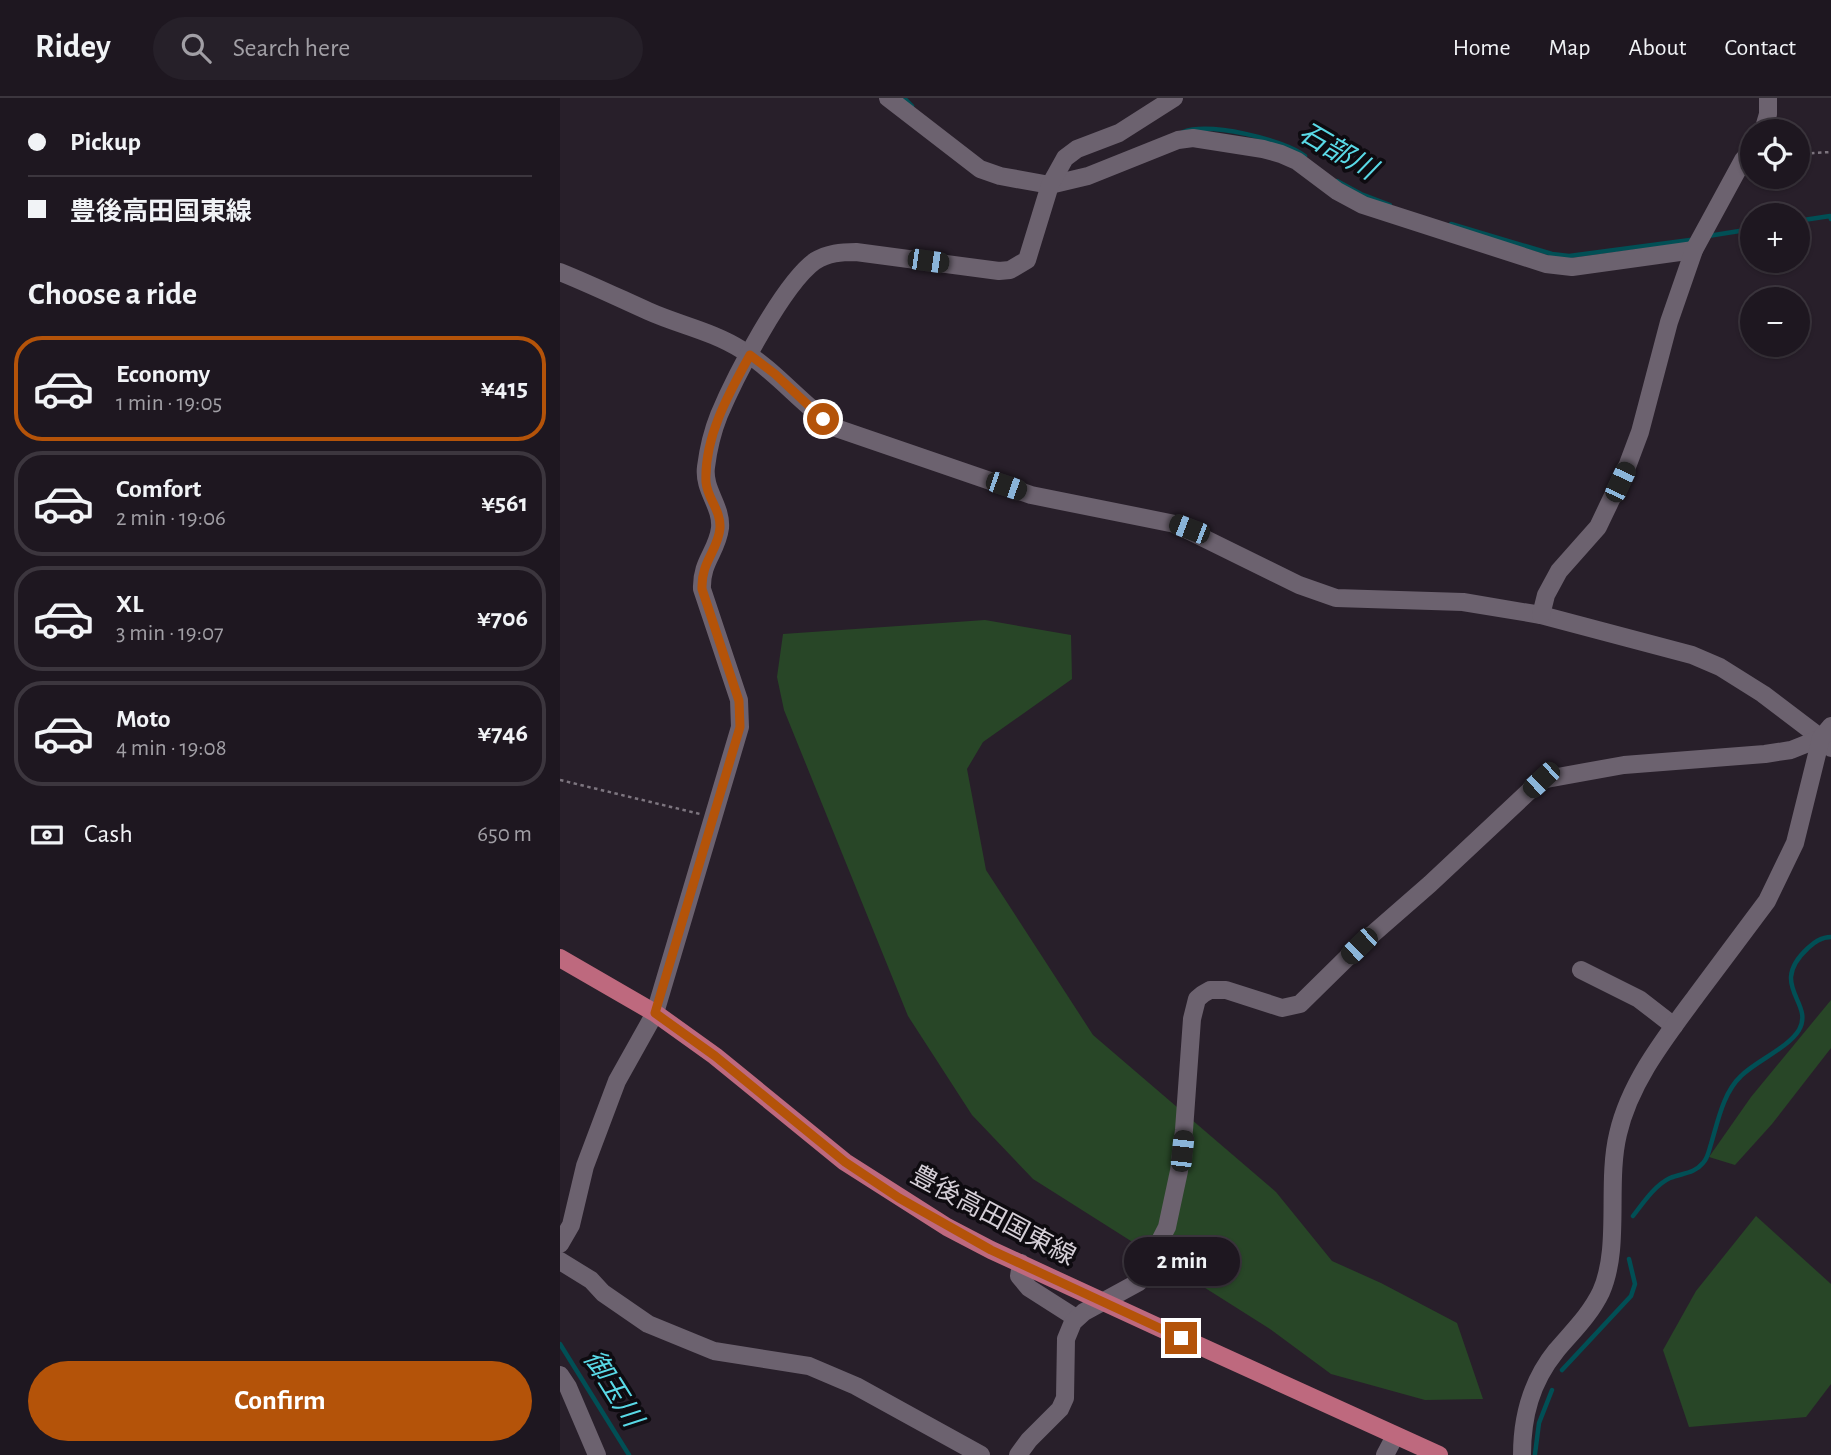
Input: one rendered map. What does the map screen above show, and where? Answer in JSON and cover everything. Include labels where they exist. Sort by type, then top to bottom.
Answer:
[{"type":"main road","name":"豊後高田国東線","points":[[560,958],[655,1013],[715,1056],[845,1162],[947,1227],[1439,1455]]},
{"type":"street","points":[[888,98],[980,169],[1000,177],[1088,177],[1178,139],[1208,139],[1281,154],[1297,161],[1337,191],[1363,205],[1546,264],[1572,267],[1694,250]]},
{"type":"street","points":[[560,1244],[572,1225],[585,1166],[617,1081],[655,1013],[740,727],[739,701],[702,589],[701,575],[719,536],[720,524],[719,512],[707,486],[706,468],[718,418],[750,355],[789,287],[817,260],[834,253],[856,252],[999,271],[1010,271],[1020,266],[1032,250],[1054,177],[1070,153],[1119,134],[1174,98]]},
{"type":"street","points":[[1767,119],[1768,98]]},
{"type":"street","points":[[1541,615],[1546,595],[1559,572],[1598,527],[1628,464],[1640,432],[1669,322],[1694,250],[1740,166]]},
{"type":"street","points":[[560,272],[649,312],[714,334],[750,355],[775,374],[836,428],[1031,495],[1175,524],[1319,594],[1353,600],[1463,602],[1541,615],[1665,646],[1720,667],[1828,737]]},
{"type":"street","points":[[1522,1455],[1524,1419],[1535,1385],[1555,1352],[1591,1310],[1607,1277],[1611,1238],[1612,1172],[1619,1129],[1627,1106],[1647,1066],[1778,882],[1795,842],[1828,737]]},
{"type":"street","points":[[1018,1455],[1060,1409],[1065,1398],[1066,1339],[1070,1327],[1080,1315],[1139,1282],[1167,1227],[1173,1205],[1184,1130],[1192,1019],[1197,999],[1203,993],[1226,990],[1282,1008],[1300,1004],[1359,946],[1541,780],[1624,765],[1778,752],[1828,737]]},
{"type":"street","points":[[1581,970],[1639,999],[1674,1026]]},
{"type":"street","points":[[560,1261],[591,1280],[603,1293],[648,1324],[714,1351],[809,1366],[856,1386],[981,1455]]},
{"type":"street","points":[[1021,1263],[1020,1276],[1029,1288],[1080,1315]]},
{"type":"street","points":[[563,1383],[597,1455]]},
{"type":"street","points":[[1385,1455],[1395,1436]]},
{"type":"path","points":[[1810,153],[1831,152]]},
{"type":"path","points":[[560,780],[712,817]]},
{"type":"green space","points":[[985,620],[1071,635],[1072,679],[983,742],[967,769],[986,870],[1093,1035],[1276,1192],[1332,1261],[1457,1323],[1483,1399],[1425,1400],[1331,1374],[1270,1329],[1033,1179],[972,1115],[908,1016],[784,710],[777,677],[783,634]]},
{"type":"green space","points":[[1831,1000],[1831,1048],[1772,1124],[1735,1165],[1709,1157],[1751,1097]]},
{"type":"green space","points":[[1756,1216],[1831,1284],[1831,1384],[1806,1417],[1689,1427],[1663,1350],[1696,1291]]},
{"type":"waterway","name":"石部川","points":[[904,98],[912,106]]},
{"type":"waterway","name":"石部川","points":[[1183,132],[1210,129],[1246,134],[1280,144],[1305,156]]},
{"type":"waterway","name":"石部川","points":[[1337,181],[1390,205]]},
{"type":"waterway","name":"石部川","points":[[1810,219],[1830,216],[1831,219]]},
{"type":"waterway","name":"石部川","points":[[1451,224],[1552,254],[1569,256],[1690,240]]},
{"type":"waterway","name":"石部川","points":[[1708,236],[1740,231]]},
{"type":"waterway","points":[[1633,1216],[1659,1185],[1674,1176],[1692,1171],[1703,1163],[1722,1108],[1735,1083],[1747,1070],[1787,1043],[1799,1030],[1801,1011],[1791,983],[1796,961],[1816,942],[1831,937]]},
{"type":"waterway","points":[[1562,1370],[1631,1296],[1635,1284],[1629,1259]]},
{"type":"waterway","name":"御玉川","points":[[560,1344],[629,1455]]},
{"type":"waterway","points":[[1535,1454],[1539,1423],[1552,1390]]},
{"type":"route","points":[[823,419],[775,374],[750,355],[718,418],[706,468],[707,486],[719,512],[719,536],[701,575],[702,589],[739,701],[740,727],[655,1013],[715,1056],[845,1162],[899,1198],[991,1250],[1181,1338]]}]
